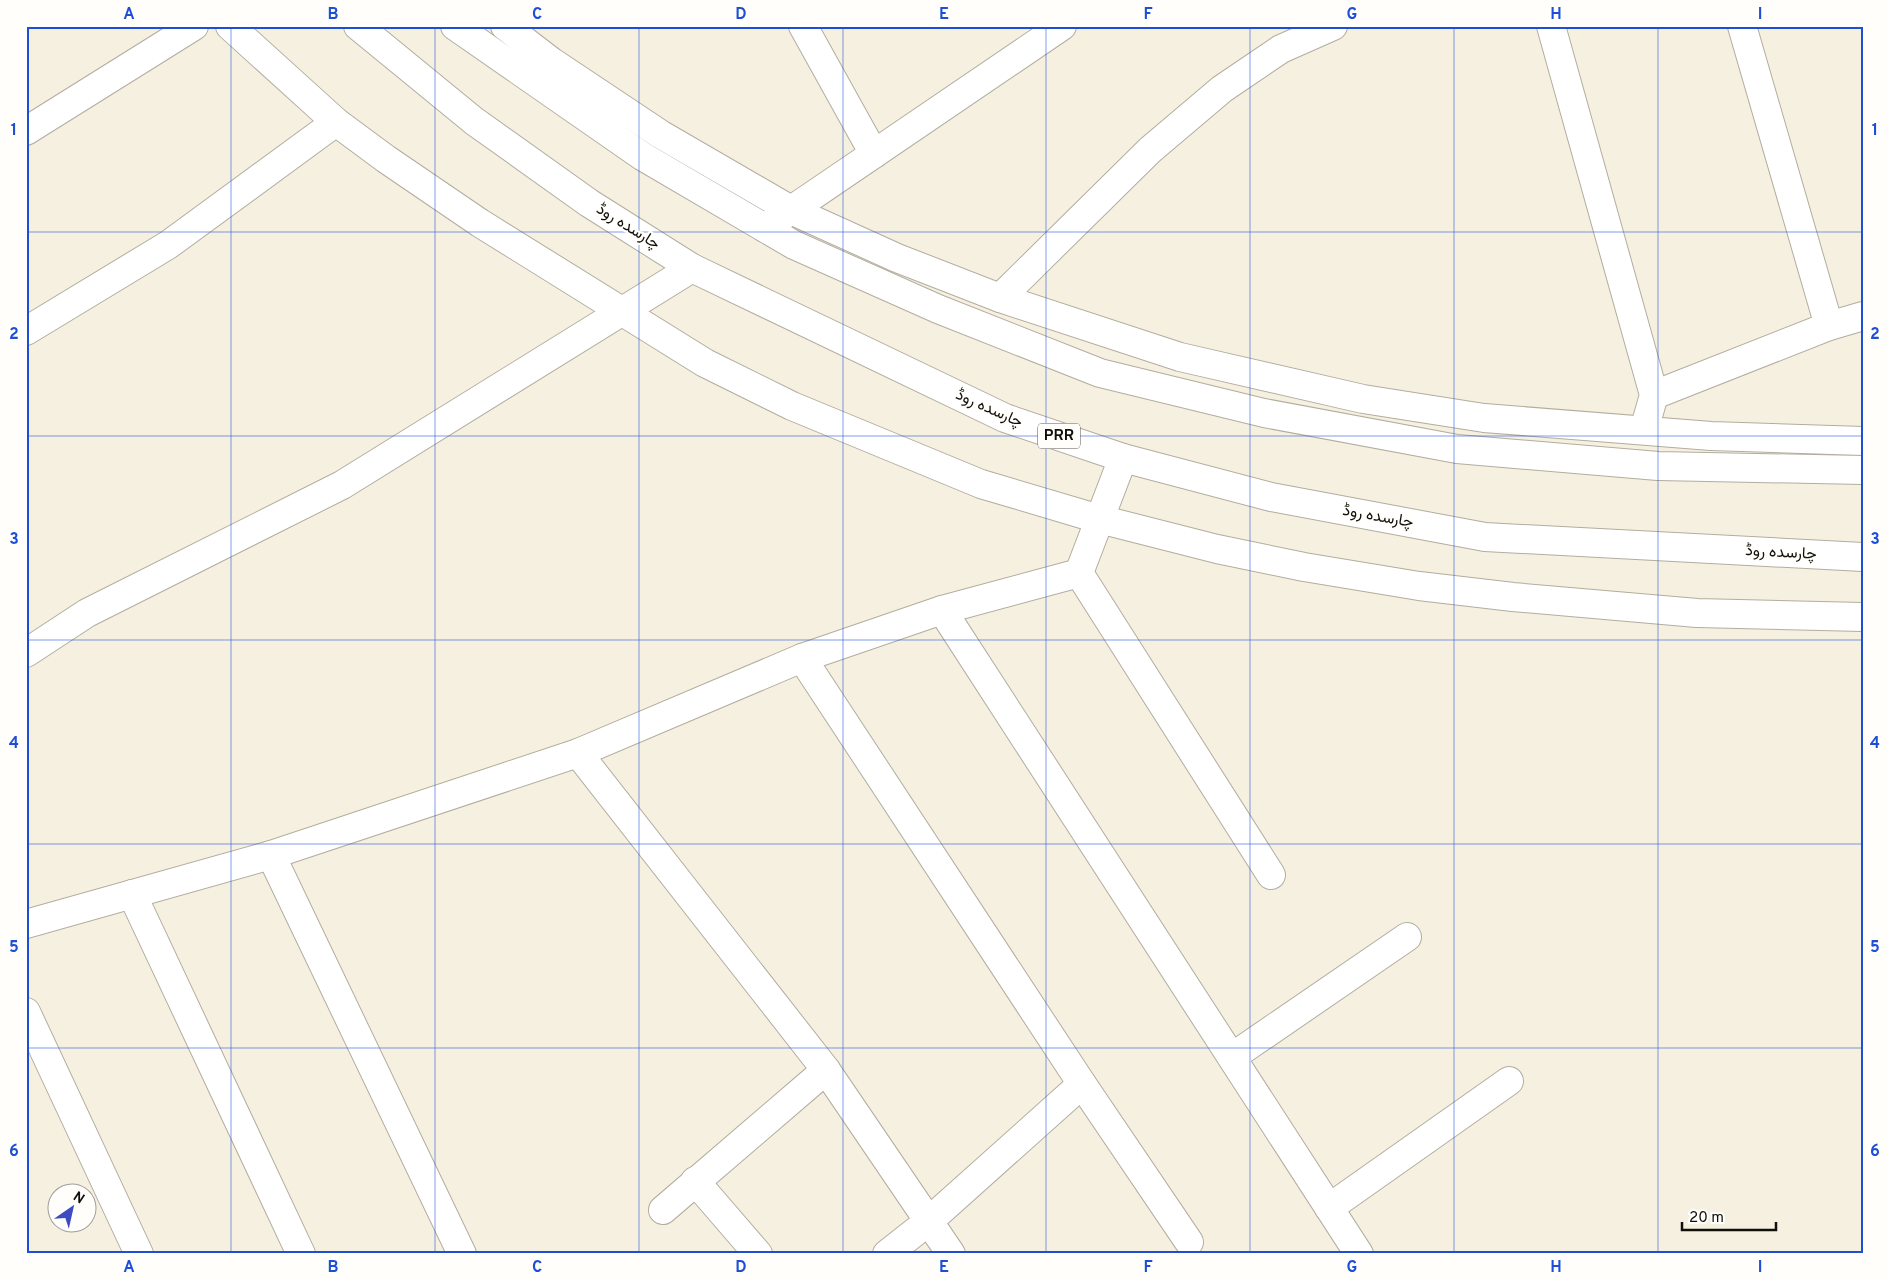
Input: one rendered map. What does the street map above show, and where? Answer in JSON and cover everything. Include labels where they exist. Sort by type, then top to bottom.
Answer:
[{"type":"main road","points":[[26,130],[194,26]]},
{"type":"main road","points":[[230,26],[336,122],[386,159],[480,223],[705,363],[792,406],[981,484],[1099,519],[1255,557],[1419,586],[1513,597],[1697,613],[1863,617]]},
{"type":"main road","name":"چارسدہ روڈ","points":[[358,26],[474,121],[589,203],[692,268],[1005,418],[1123,458],[1271,497],[1484,536],[1863,557]]},
{"type":"main road","points":[[455,26],[642,156],[794,245],[938,309],[1100,373],[1264,413],[1457,449],[1658,466],[1863,470]]},
{"type":"main road","points":[[505,26],[552,62],[660,134],[791,210],[897,258],[1000,298],[1180,357],[1364,398],[1484,418],[1710,436],[1863,441]]},
{"type":"main road","points":[[803,26],[874,154]]},
{"type":"main road","points":[[765,228],[1062,26]]},
{"type":"main road","points":[[1000,298],[1150,150],[1222,89],[1281,49],[1333,26]]},
{"type":"main road","points":[[1551,26],[1654,395],[1644,430]]},
{"type":"main road","points":[[1742,26],[1829,326]]},
{"type":"main road","points":[[26,331],[168,245],[336,122]]},
{"type":"main road","points":[[27,651],[87,614],[342,485],[692,268]]},
{"type":"main road","points":[[1654,395],[1829,326],[1863,316]]},
{"type":"main road","points":[[1078,573],[1123,458]]},
{"type":"main road","points":[[26,924],[271,854],[578,753],[802,658],[942,610],[1078,573]]},
{"type":"main road","points":[[1078,573],[1270,875]]},
{"type":"main road","points":[[942,610],[1359,1254]]},
{"type":"main road","points":[[802,658],[1082,1084],[1189,1242]]},
{"type":"main road","points":[[578,753],[826,1070],[951,1254]]},
{"type":"main road","points":[[271,854],[462,1254]]},
{"type":"main road","points":[[132,894],[301,1254]]},
{"type":"main road","points":[[1232,1057],[1407,937]]},
{"type":"main road","points":[[26,1012],[139,1254]]},
{"type":"main road","points":[[663,1210],[826,1070]]},
{"type":"main road","points":[[1329,1208],[1509,1081]]},
{"type":"main road","points":[[887,1254],[929,1221],[1082,1084]]},
{"type":"main road","points":[[695,1181],[758,1254]]}]
